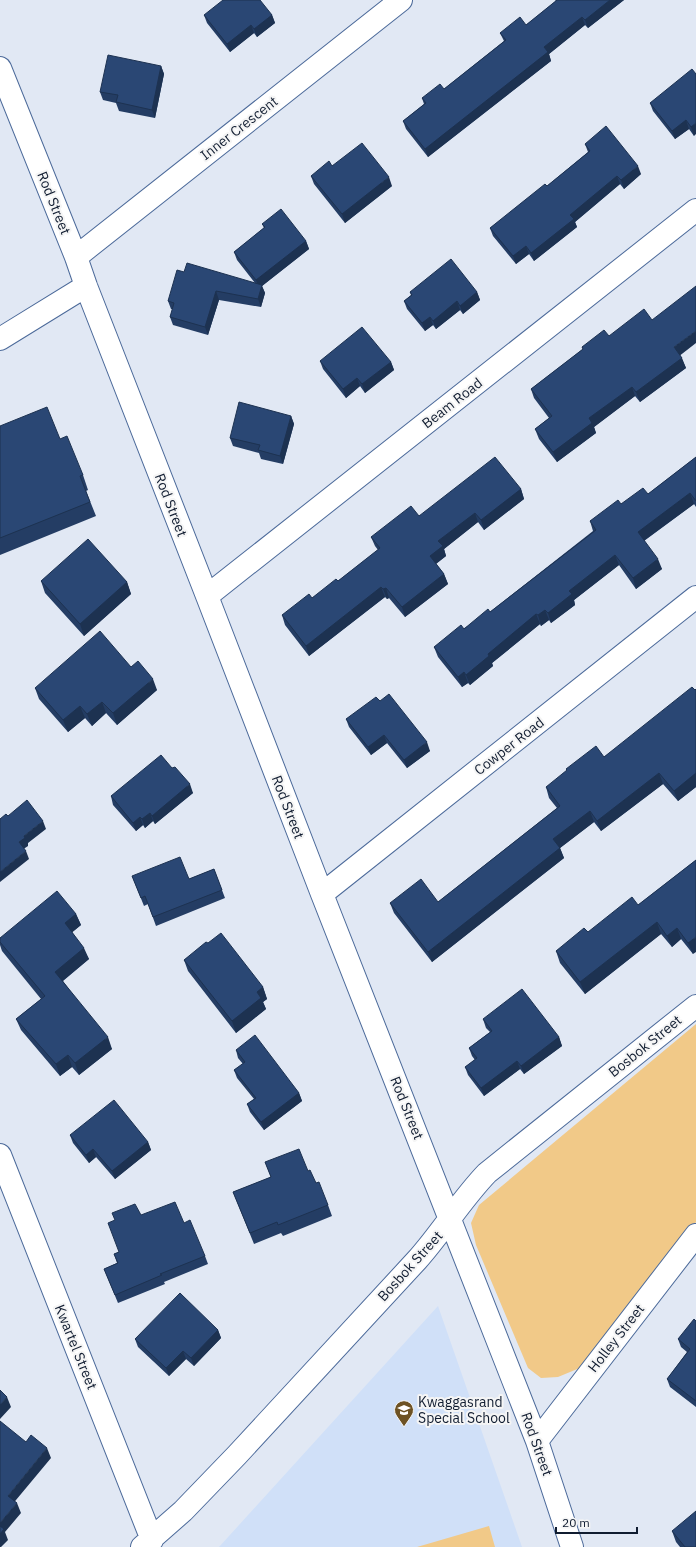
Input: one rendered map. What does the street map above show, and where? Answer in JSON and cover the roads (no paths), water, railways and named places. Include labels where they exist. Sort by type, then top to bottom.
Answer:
[{"type":"street","name":"Inner Crescent","points":[[76,257],[401,0]]},
{"type":"street","name":"Rod Street","points":[[0,68],[76,257],[322,894],[537,1441],[572,1547]]},
{"type":"street","name":"Beam Road","points":[[207,596],[696,210]]},
{"type":"street","points":[[0,339],[86,286]]},
{"type":"street","name":"Cowper Road","points":[[322,894],[696,597]]},
{"type":"street","name":"Bosbok Street","points":[[147,1543],[183,1511],[237,1455],[418,1260],[475,1185],[486,1173],[696,1006]]},
{"type":"street","name":"Kwartel Street","points":[[0,1155],[147,1543]]},
{"type":"street","name":"Holley Street","points":[[537,1441],[696,1235]]},
{"type":"place","name":"Kwaggasrand Special School","points":[[404,1427]]}]
